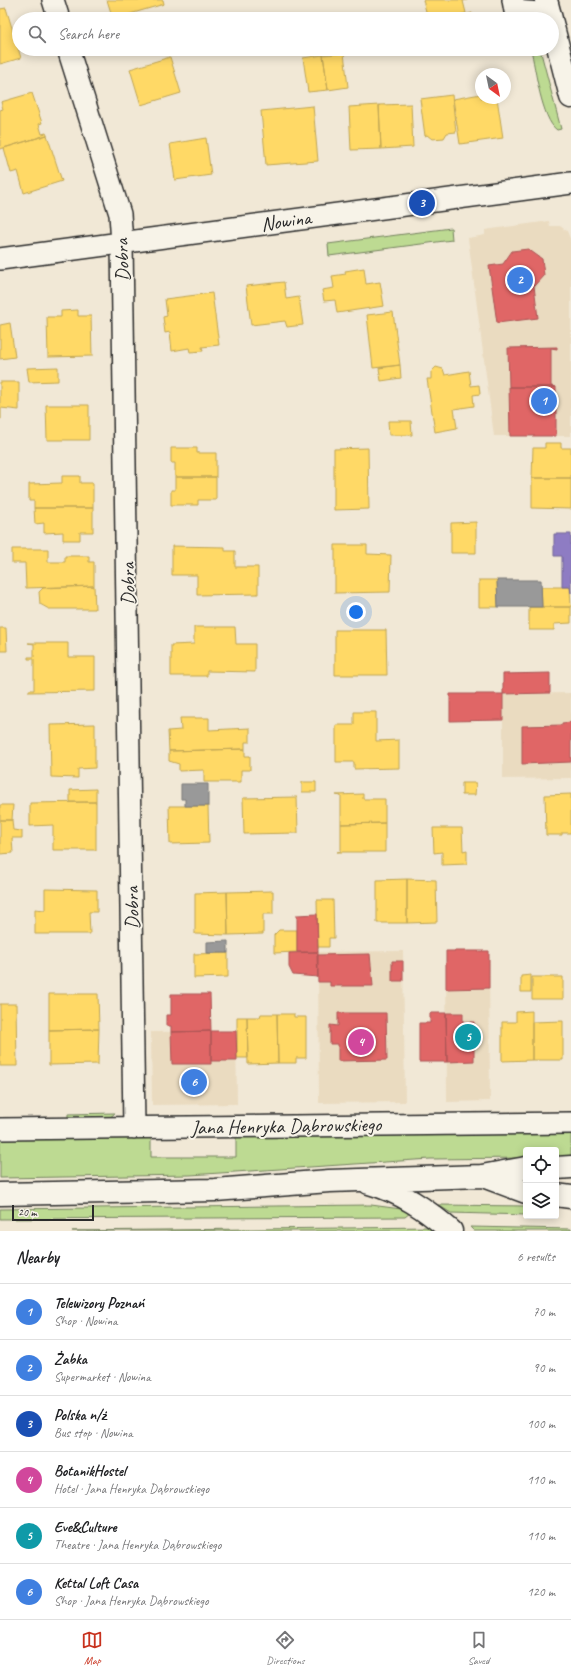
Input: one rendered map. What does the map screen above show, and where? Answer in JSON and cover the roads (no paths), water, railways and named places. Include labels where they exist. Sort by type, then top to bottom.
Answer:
[{"type":"street","points":[[53,0],[57,12]]},
{"type":"street","points":[[514,5],[542,12]]},
{"type":"street","points":[[559,50],[571,97]]},
{"type":"street","name":"Dobra","points":[[70,56],[120,214],[122,243],[134,1128]]},
{"type":"street","name":"Nowina","points":[[0,259],[571,183]]},
{"type":"street","name":"Jana Henryka Dąbrowskiego","points":[[0,1129],[571,1123]]},
{"type":"street","points":[[559,1168],[571,1167]]},
{"type":"street","points":[[0,1194],[215,1190],[354,1180],[482,1176],[523,1169]]},
{"type":"street","points":[[482,1176],[523,1191]]},
{"type":"street","points":[[354,1180],[377,1186],[404,1196],[424,1209],[451,1231]]},
{"type":"street","points":[[559,1195],[571,1197]]},
{"type":"place","name":"Polska n/ż","points":[[422,203]]},
{"type":"place","name":"Żabka","points":[[520,280]]},
{"type":"place","name":"Telewizory Poznań","points":[[544,401]]},
{"type":"place","name":"Eve&Culture","points":[[468,1037]]},
{"type":"place","name":"BotanikHostel","points":[[361,1042]]},
{"type":"place","name":"Kettal Loft Casa","points":[[194,1082]]}]
